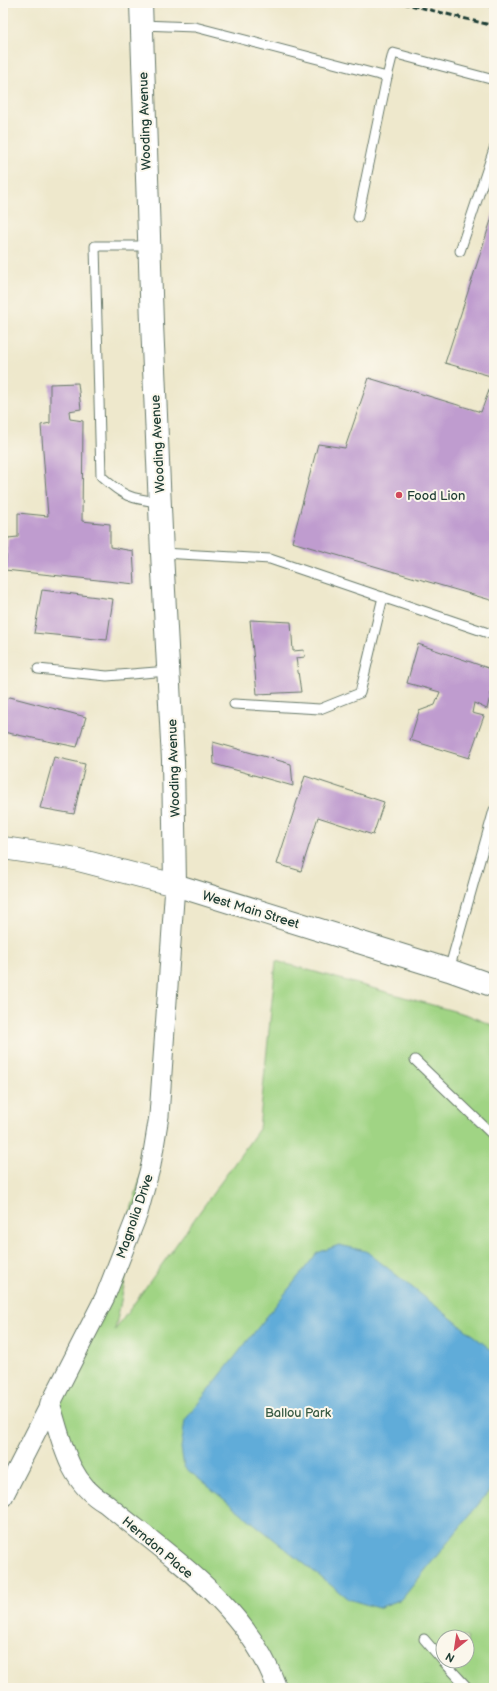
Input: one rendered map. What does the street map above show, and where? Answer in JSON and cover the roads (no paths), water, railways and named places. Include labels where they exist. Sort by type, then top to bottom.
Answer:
[{"type":"street","name":"Wooding Avenue","points":[[141,3],[148,246],[162,553],[174,760],[175,885]]},
{"type":"street","points":[[3,838],[71,858]]},
{"type":"street","name":"West Main Street","points":[[3,848],[71,858],[175,885],[449,970],[494,986]]},
{"type":"street","name":"Magnolia Drive","points":[[3,1497],[105,1297],[138,1213],[151,1165],[159,1116],[175,885]]},
{"type":"street","name":"Herndon Place","points":[[50,1403],[69,1464],[81,1483],[97,1498],[217,1596],[256,1645],[277,1688]]},
{"type":"lane","points":[[142,25],[195,27],[387,77]]},
{"type":"lane","points":[[358,217],[393,53],[494,80]]},
{"type":"lane","points":[[460,251],[494,149]]},
{"type":"lane","points":[[148,246],[95,246],[101,476],[119,493],[136,499],[160,502]]},
{"type":"lane","points":[[162,553],[270,559],[494,635]]},
{"type":"lane","points":[[234,704],[320,709],[360,693],[383,597]]},
{"type":"lane","points":[[38,670],[107,676],[168,671]]},
{"type":"lane","points":[[449,970],[494,810]]},
{"type":"lane","points":[[414,1060],[494,1136]]},
{"type":"lane","points":[[424,1639],[435,1652]]},
{"type":"lane","points":[[450,1669],[468,1688]]},
{"type":"water","points":[[339,1245],[366,1251],[494,1352],[494,1485],[402,1599],[378,1608],[348,1599],[184,1467],[181,1448],[185,1420],[317,1253]]},
{"type":"railway","points":[[403,3],[494,26]]},
{"type":"railway","points":[[479,3],[494,7]]},
{"type":"place","name":"Food Lion","points":[[399,495]]},
{"type":"park label","name":"Ballou Park","points":[[298,1412]]}]
